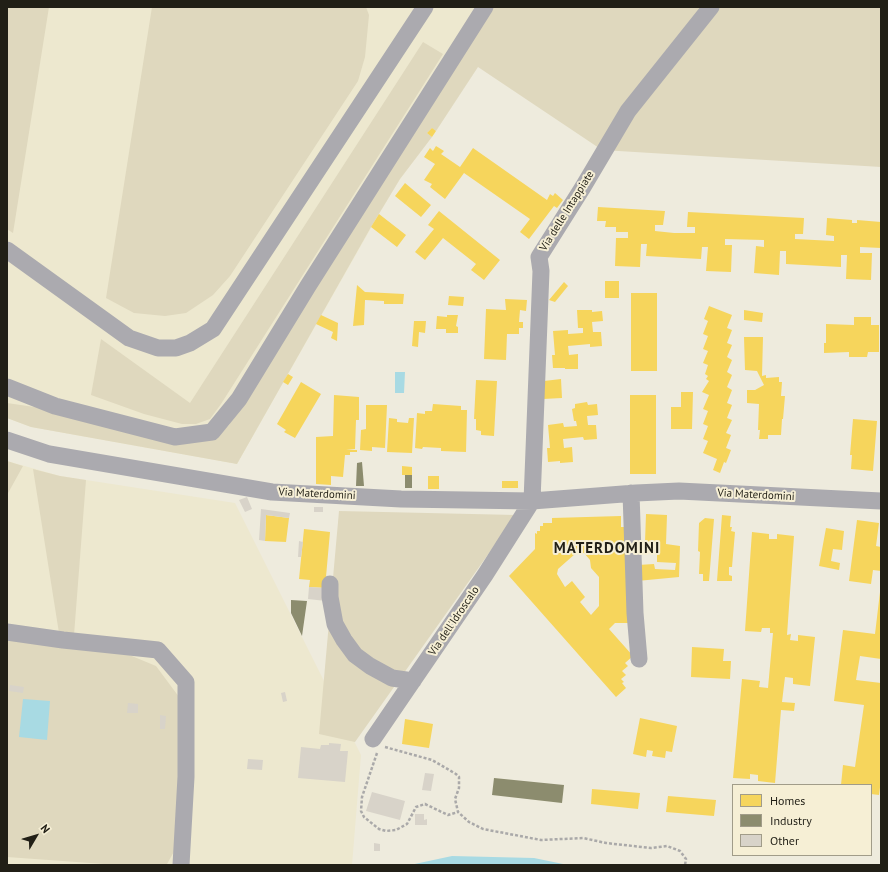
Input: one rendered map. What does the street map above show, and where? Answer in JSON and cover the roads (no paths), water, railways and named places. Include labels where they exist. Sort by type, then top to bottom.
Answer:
[{"type":"street","points":[[7,250],[129,338],[158,348],[176,348],[190,343],[213,329],[425,7]]},
{"type":"street","points":[[7,387],[55,406],[175,437],[212,432],[239,399],[308,286],[485,7]]},
{"type":"street","name":"Via delle Intappiate","points":[[532,501],[541,271],[539,257],[628,111],[711,7]]},
{"type":"street","name":"Via Materdomini","points":[[7,440],[49,454],[272,492],[401,499],[532,501],[631,493],[679,492],[881,500]]},
{"type":"street","points":[[631,493],[635,613],[639,659]]},
{"type":"street","name":"Via dell'Idroscalo","points":[[375,740],[413,681],[486,575],[532,501]]},
{"type":"street","points":[[330,584],[330,597],[335,624],[355,655],[370,666],[392,678],[413,681]]},
{"type":"street","points":[[7,632],[63,640],[158,650],[186,682],[186,777],[181,865]]},
{"type":"water","points":[[395,372],[405,372],[404,393],[395,393]]},
{"type":"water","points":[[23,699],[50,701],[47,740],[19,737]]},
{"type":"water","points":[[452,856],[534,858],[568,865],[410,865]]},
{"type":"district","name":"MATERDOMINI","points":[[607,549]]}]
